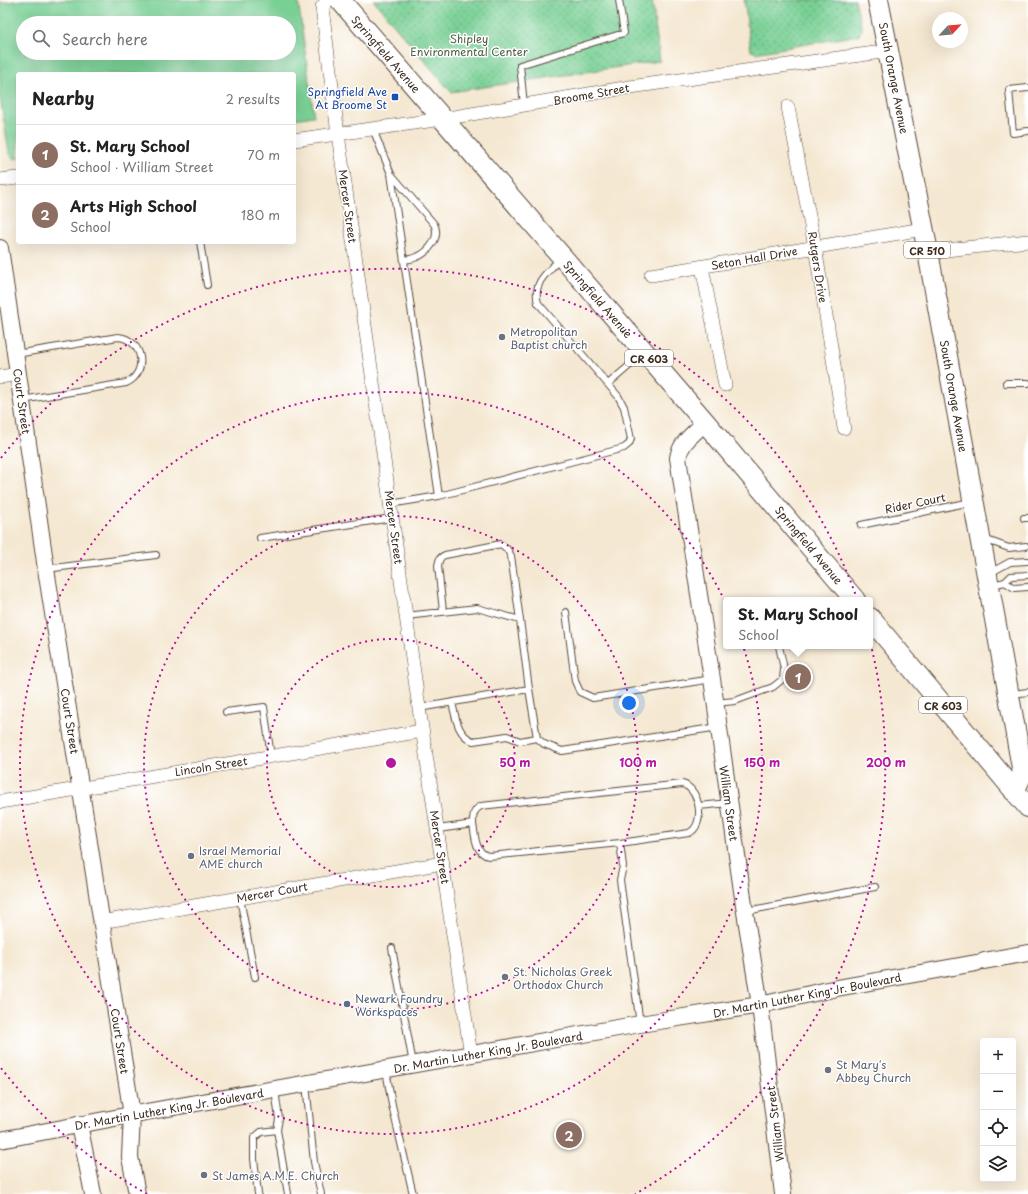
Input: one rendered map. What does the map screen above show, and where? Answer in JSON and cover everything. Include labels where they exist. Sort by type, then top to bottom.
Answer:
[{"type":"main road","name":"Springfield Avenue","points":[[340,0],[705,422],[852,597]]},
{"type":"main road","name":"South Orange Avenue","points":[[878,0],[928,252],[981,538],[993,581],[1008,694],[1023,773],[1014,792]]},
{"type":"main road","name":"CR 603","points":[[873,622],[1014,792]]},
{"type":"main road","points":[[1014,792],[1028,807]]},
{"type":"street","name":"Mercer Street","points":[[328,0],[322,7],[338,134],[422,731],[471,1055]]},
{"type":"street","name":"Broome Street","points":[[296,140],[442,119],[630,87],[889,50]]},
{"type":"street","name":"Rutgers Drive","points":[[788,107],[815,248],[844,428]]},
{"type":"street","points":[[0,180],[16,178]]},
{"type":"street","name":"Seton Hall Drive","points":[[651,275],[923,229]]},
{"type":"street","points":[[928,252],[1028,241]]},
{"type":"street","name":"Court Street","points":[[0,248],[46,569],[132,1115],[130,1157],[137,1194]]},
{"type":"street","name":"Seton Hall Drive","points":[[702,267],[725,385]]},
{"type":"street","points":[[0,377],[18,374]]},
{"type":"street","name":"William Street","points":[[705,422],[682,445],[679,450],[678,458],[760,1005],[783,1194]]},
{"type":"street","name":"Lincoln Street","points":[[0,802],[422,731]]},
{"type":"street","name":"Mercer Court","points":[[101,922],[443,863]]},
{"type":"street","name":"Dr. Martin Luther King Jr. Boulevard","points":[[0,1140],[79,1124],[640,1024],[760,1005],[837,988],[1028,953]]},
{"type":"street","points":[[79,1124],[93,1194]]},
{"type":"lane","points":[[524,105],[520,65],[624,33],[619,0]]},
{"type":"lane","points":[[1028,88],[1009,90],[1013,133],[1028,131]]},
{"type":"lane","points":[[373,128],[391,174],[439,496]]},
{"type":"lane","points":[[391,174],[434,224],[437,232],[429,248],[417,257],[404,260]]},
{"type":"lane","points":[[200,244],[207,285]]},
{"type":"lane","points":[[390,504],[439,496],[626,447],[629,444],[631,439],[624,407],[618,396],[538,303],[537,285],[562,257]]},
{"type":"lane","points":[[16,354],[118,337],[126,338],[132,342],[137,349],[140,358],[139,372],[126,383],[22,400]]},
{"type":"lane","points":[[608,384],[645,353]]},
{"type":"lane","points":[[1006,383],[1028,383]]},
{"type":"lane","name":"Rider Court","points":[[861,525],[974,501]]},
{"type":"lane","points":[[260,538],[392,518]]},
{"type":"lane","points":[[981,538],[1009,548],[1026,546]]},
{"type":"lane","points":[[443,611],[438,566],[441,557],[501,544],[507,549],[511,556],[537,738],[544,744],[562,751],[718,727]]},
{"type":"lane","points":[[46,569],[156,555]]},
{"type":"lane","points":[[993,581],[1010,562],[1028,561]]},
{"type":"lane","points":[[993,581],[1011,576],[1028,575]]},
{"type":"lane","points":[[993,581],[1014,588],[1028,587]]},
{"type":"lane","points":[[406,616],[477,608],[520,620]]},
{"type":"lane","points":[[566,612],[575,682],[580,692],[593,698],[712,679]]},
{"type":"lane","points":[[715,704],[735,701],[773,687],[783,679],[784,669],[780,649]]},
{"type":"lane","points":[[419,708],[529,689]]},
{"type":"lane","points":[[1008,694],[1028,692]]},
{"type":"lane","points":[[452,702],[458,727],[464,736],[469,740],[473,741],[508,736],[520,741],[537,738]]},
{"type":"lane","points":[[226,712],[264,707],[271,756]]},
{"type":"lane","points":[[682,784],[692,790],[699,806],[697,825],[692,832],[689,833],[620,843],[489,856],[485,855],[479,849],[476,842],[473,824],[474,812],[481,806],[682,784]]},
{"type":"lane","points":[[699,806],[729,803]]},
{"type":"lane","points":[[438,829],[473,824]]},
{"type":"lane","points":[[620,843],[623,866],[620,880],[640,1024]]},
{"type":"lane","points":[[745,912],[875,887]]},
{"type":"lane","points":[[240,898],[255,977]]},
{"type":"lane","points":[[392,948],[413,1065]]},
{"type":"lane","points":[[386,1070],[392,1105],[413,1194]]},
{"type":"lane","points":[[306,1084],[314,1162],[321,1194]]},
{"type":"lane","points":[[275,1090],[279,1119],[277,1130],[288,1194]]},
{"type":"lane","points":[[258,1194],[254,1159],[254,1138],[261,1132],[277,1130]]},
{"type":"green space","points":[[22,0],[298,0],[314,116],[296,119],[296,72],[16,72],[16,158],[14,159],[9,152],[0,97],[0,3]]},
{"type":"green space","name":"Shipley Environmental Center","points":[[373,0],[652,0],[660,61],[451,92]]},
{"type":"green space","points":[[744,0],[855,0],[862,29],[859,35],[756,53],[751,51]]},
{"type":"place","name":"Springfield Ave At Broome St","points":[[395,97]]},
{"type":"place","name":"Metropolitan Baptist church","points":[[502,337]]},
{"type":"place","name":"St. Mary School","points":[[798,677]]},
{"type":"place","name":"Israel Memorial AME church","points":[[191,856]]},
{"type":"place","name":"St. Nicholas Greek Orthodox Church","points":[[505,977]]},
{"type":"place","name":"Newark Foundry Workspaces","points":[[347,1004]]},
{"type":"place","name":"St Mary's Abbey Church","points":[[828,1070]]},
{"type":"place","name":"Arts High School","points":[[569,1135]]},
{"type":"place","name":"St James A.M.E. Church","points":[[204,1175]]}]
